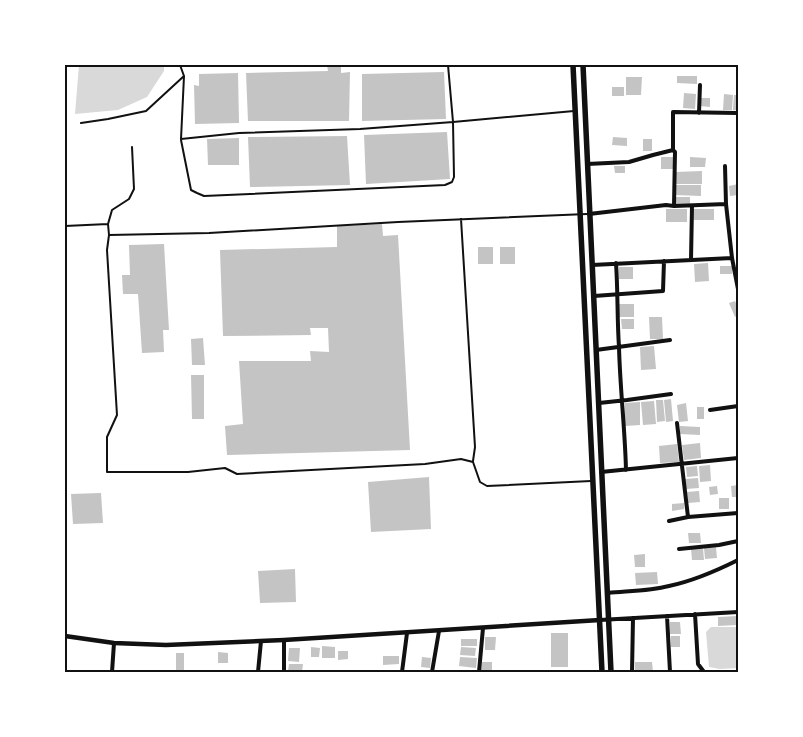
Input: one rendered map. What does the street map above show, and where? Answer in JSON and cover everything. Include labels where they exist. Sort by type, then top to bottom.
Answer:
[{"type":"main road","points":[[573,65],[602,672]]},
{"type":"main road","points":[[583,65],[611,672]]},
{"type":"street","points":[[699,113],[700,85]]},
{"type":"street","points":[[674,206],[673,112],[738,113]]},
{"type":"street","points":[[587,164],[629,162],[673,150]]},
{"type":"street","points":[[725,166],[726,204],[732,258],[738,289]]},
{"type":"street","points":[[589,214],[666,205],[726,204]]},
{"type":"street","points":[[691,260],[692,206]]},
{"type":"street","points":[[592,265],[732,258]]},
{"type":"street","points":[[594,296],[664,291],[664,261]]},
{"type":"street","points":[[616,263],[618,347],[625,425],[626,470]]},
{"type":"street","points":[[596,350],[670,340]]},
{"type":"street","points":[[598,403],[671,394]]},
{"type":"street","points":[[710,410],[738,406]]},
{"type":"street","points":[[677,423],[688,517]]},
{"type":"street","points":[[601,472],[738,458]]},
{"type":"street","points":[[669,521],[688,517],[738,513]]},
{"type":"street","points":[[679,548],[719,545],[738,541]]},
{"type":"street","points":[[608,592],[669,586],[688,581],[738,560]]},
{"type":"street","points":[[65,636],[114,643],[166,645],[406,633],[738,612]]},
{"type":"street","points":[[695,614],[698,664],[704,672]]},
{"type":"street","points":[[667,616],[670,672]]},
{"type":"street","points":[[632,672],[633,618]]},
{"type":"street","points":[[479,672],[483,628]]},
{"type":"street","points":[[432,672],[439,631]]},
{"type":"street","points":[[402,672],[406,633]]},
{"type":"street","points":[[284,640],[284,672]]},
{"type":"street","points":[[258,672],[261,641]]},
{"type":"street","points":[[112,672],[114,643]]},
{"type":"lane","points":[[180,65],[184,76],[181,139],[191,190],[204,196],[445,185],[452,182],[454,177],[453,122],[448,65]]},
{"type":"lane","points":[[81,123],[146,111],[184,76]]},
{"type":"lane","points":[[181,139],[239,134],[360,129],[576,111]]},
{"type":"lane","points":[[132,148],[134,189],[130,199],[112,210],[108,224],[107,250],[117,415],[107,437],[107,472],[188,472],[225,468],[237,474],[425,464],[461,459],[473,462]]},
{"type":"lane","points":[[109,235],[589,214]]},
{"type":"lane","points":[[461,219],[475,447],[473,462],[480,482],[487,486],[593,481]]},
{"type":"lane","points":[[65,226],[108,224]]},
{"type":"shaded area","points":[[79,65],[164,65],[164,71],[147,97],[118,110],[75,114]]},
{"type":"shaded area","points":[[711,627],[738,627],[738,668],[720,669],[709,667],[706,632]]},
{"type":"building","points":[[327,65],[341,65],[341,73],[350,72],[349,121],[248,121],[246,73],[328,71]]},
{"type":"building","points":[[444,72],[446,119],[362,121],[362,74]]},
{"type":"building","points":[[238,73],[239,123],[195,124],[194,85],[199,86],[199,74]]},
{"type":"building","points":[[677,76],[697,76],[697,84],[677,83]]},
{"type":"building","points":[[626,77],[642,77],[641,95],[626,95]]},
{"type":"building","points":[[612,87],[624,87],[624,96],[612,96]]},
{"type":"building","points":[[684,93],[696,94],[695,109],[683,108]]},
{"type":"building","points":[[724,94],[733,95],[732,110],[723,110]]},
{"type":"building","points":[[734,95],[738,95],[738,110],[733,110]]},
{"type":"building","points":[[700,98],[710,98],[710,107],[700,106]]},
{"type":"building","points":[[447,132],[450,179],[366,184],[364,135]]},
{"type":"building","points":[[347,136],[350,185],[250,187],[248,137]]},
{"type":"building","points":[[613,137],[627,138],[627,146],[612,145]]},
{"type":"building","points":[[239,138],[239,165],[208,165],[207,139]]},
{"type":"building","points":[[643,139],[652,139],[652,151],[643,151]]},
{"type":"building","points":[[661,157],[673,157],[673,169],[661,169]]},
{"type":"building","points":[[690,157],[706,158],[705,167],[690,167]]},
{"type":"building","points":[[614,166],[625,166],[625,173],[615,173]]},
{"type":"building","points":[[702,171],[702,184],[675,184],[675,172]]},
{"type":"building","points":[[738,184],[738,195],[730,196],[729,186]]},
{"type":"building","points":[[675,185],[701,185],[701,196],[675,195]]},
{"type":"building","points":[[675,197],[690,197],[690,206],[675,205]]},
{"type":"building","points":[[666,209],[687,209],[687,222],[666,222]]},
{"type":"building","points":[[693,209],[714,209],[714,220],[693,220]]},
{"type":"building","points":[[382,224],[383,236],[398,235],[410,450],[227,455],[225,426],[243,424],[239,361],[311,361],[310,351],[329,352],[328,328],[310,328],[311,335],[223,336],[220,250],[337,247],[337,226]]},
{"type":"building","points":[[164,244],[169,330],[163,330],[164,352],[142,353],[138,294],[123,294],[122,275],[130,275],[129,245]]},
{"type":"building","points":[[478,247],[493,247],[493,264],[478,264]]},
{"type":"building","points":[[500,247],[515,247],[515,264],[500,264]]},
{"type":"building","points":[[708,263],[709,281],[695,282],[694,264]]},
{"type":"building","points":[[720,266],[732,266],[732,274],[720,274]]},
{"type":"building","points":[[619,267],[633,267],[633,279],[619,279]]},
{"type":"building","points":[[735,301],[738,315],[735,317],[729,303]]},
{"type":"building","points":[[619,304],[634,304],[634,317],[619,317]]},
{"type":"building","points":[[649,317],[662,317],[663,339],[650,339]]},
{"type":"building","points":[[621,319],[634,319],[634,329],[622,329]]},
{"type":"building","points":[[203,338],[205,365],[192,365],[191,339]]},
{"type":"building","points":[[654,346],[656,369],[641,370],[640,347]]},
{"type":"building","points":[[191,375],[204,375],[204,419],[192,419]]},
{"type":"building","points":[[671,399],[673,421],[666,422],[664,400]]},
{"type":"building","points":[[656,400],[663,400],[665,421],[657,422]]},
{"type":"building","points":[[654,401],[656,424],[643,425],[641,402]]},
{"type":"building","points":[[640,402],[640,425],[625,426],[625,403]]},
{"type":"building","points":[[686,403],[688,421],[679,422],[677,405]]},
{"type":"building","points":[[697,407],[704,407],[704,419],[697,419]]},
{"type":"building","points":[[680,426],[700,427],[700,435],[680,434]]},
{"type":"building","points":[[700,443],[701,458],[684,460],[682,445]]},
{"type":"building","points":[[677,444],[679,462],[660,463],[659,446]]},
{"type":"building","points":[[710,465],[711,481],[700,482],[699,466]]},
{"type":"building","points":[[697,466],[698,476],[687,477],[686,467]]},
{"type":"building","points":[[429,477],[431,529],[371,532],[368,482]]},
{"type":"building","points":[[698,478],[699,488],[686,489],[685,479]]},
{"type":"building","points":[[738,485],[738,497],[732,497],[731,486]]},
{"type":"building","points":[[717,486],[718,494],[710,495],[709,487]]},
{"type":"building","points":[[699,491],[700,502],[688,503],[687,492]]},
{"type":"building","points":[[101,493],[103,523],[73,524],[71,494]]},
{"type":"building","points":[[719,498],[729,498],[729,509],[719,509]]},
{"type":"building","points":[[684,503],[684,509],[672,511],[672,504]]},
{"type":"building","points":[[688,533],[700,533],[701,543],[689,543]]},
{"type":"building","points":[[716,547],[717,558],[705,559],[704,548]]},
{"type":"building","points":[[703,548],[704,560],[692,560],[691,549]]},
{"type":"building","points":[[645,554],[645,567],[635,567],[634,555]]},
{"type":"building","points":[[295,569],[296,602],[260,603],[258,571]]},
{"type":"building","points":[[657,572],[658,584],[636,585],[635,573]]},
{"type":"building","points":[[737,616],[737,625],[718,626],[718,617]]},
{"type":"building","points":[[670,622],[680,622],[681,634],[670,634]]},
{"type":"building","points":[[551,633],[568,633],[568,667],[551,667]]},
{"type":"building","points":[[671,636],[680,636],[680,647],[671,647]]},
{"type":"building","points":[[485,637],[496,637],[495,650],[485,650]]},
{"type":"building","points":[[461,639],[477,639],[477,646],[461,646]]},
{"type":"building","points":[[322,646],[335,647],[335,658],[322,658]]},
{"type":"building","points":[[311,647],[320,648],[319,657],[311,657]]},
{"type":"building","points":[[461,647],[476,648],[475,656],[460,655]]},
{"type":"building","points":[[289,648],[300,648],[299,662],[288,661]]},
{"type":"building","points":[[338,651],[348,651],[348,659],[338,660]]},
{"type":"building","points":[[218,652],[228,653],[228,663],[218,663]]},
{"type":"building","points":[[176,653],[184,653],[184,672],[176,672]]},
{"type":"building","points":[[383,656],[399,656],[399,664],[383,665]]},
{"type":"building","points":[[422,657],[431,658],[430,668],[421,667]]},
{"type":"building","points":[[460,657],[477,658],[476,668],[459,666]]},
{"type":"building","points":[[482,662],[492,662],[492,671],[481,671]]},
{"type":"building","points":[[635,662],[652,662],[653,672],[635,672]]},
{"type":"building","points":[[289,664],[303,664],[302,672],[288,671]]}]
